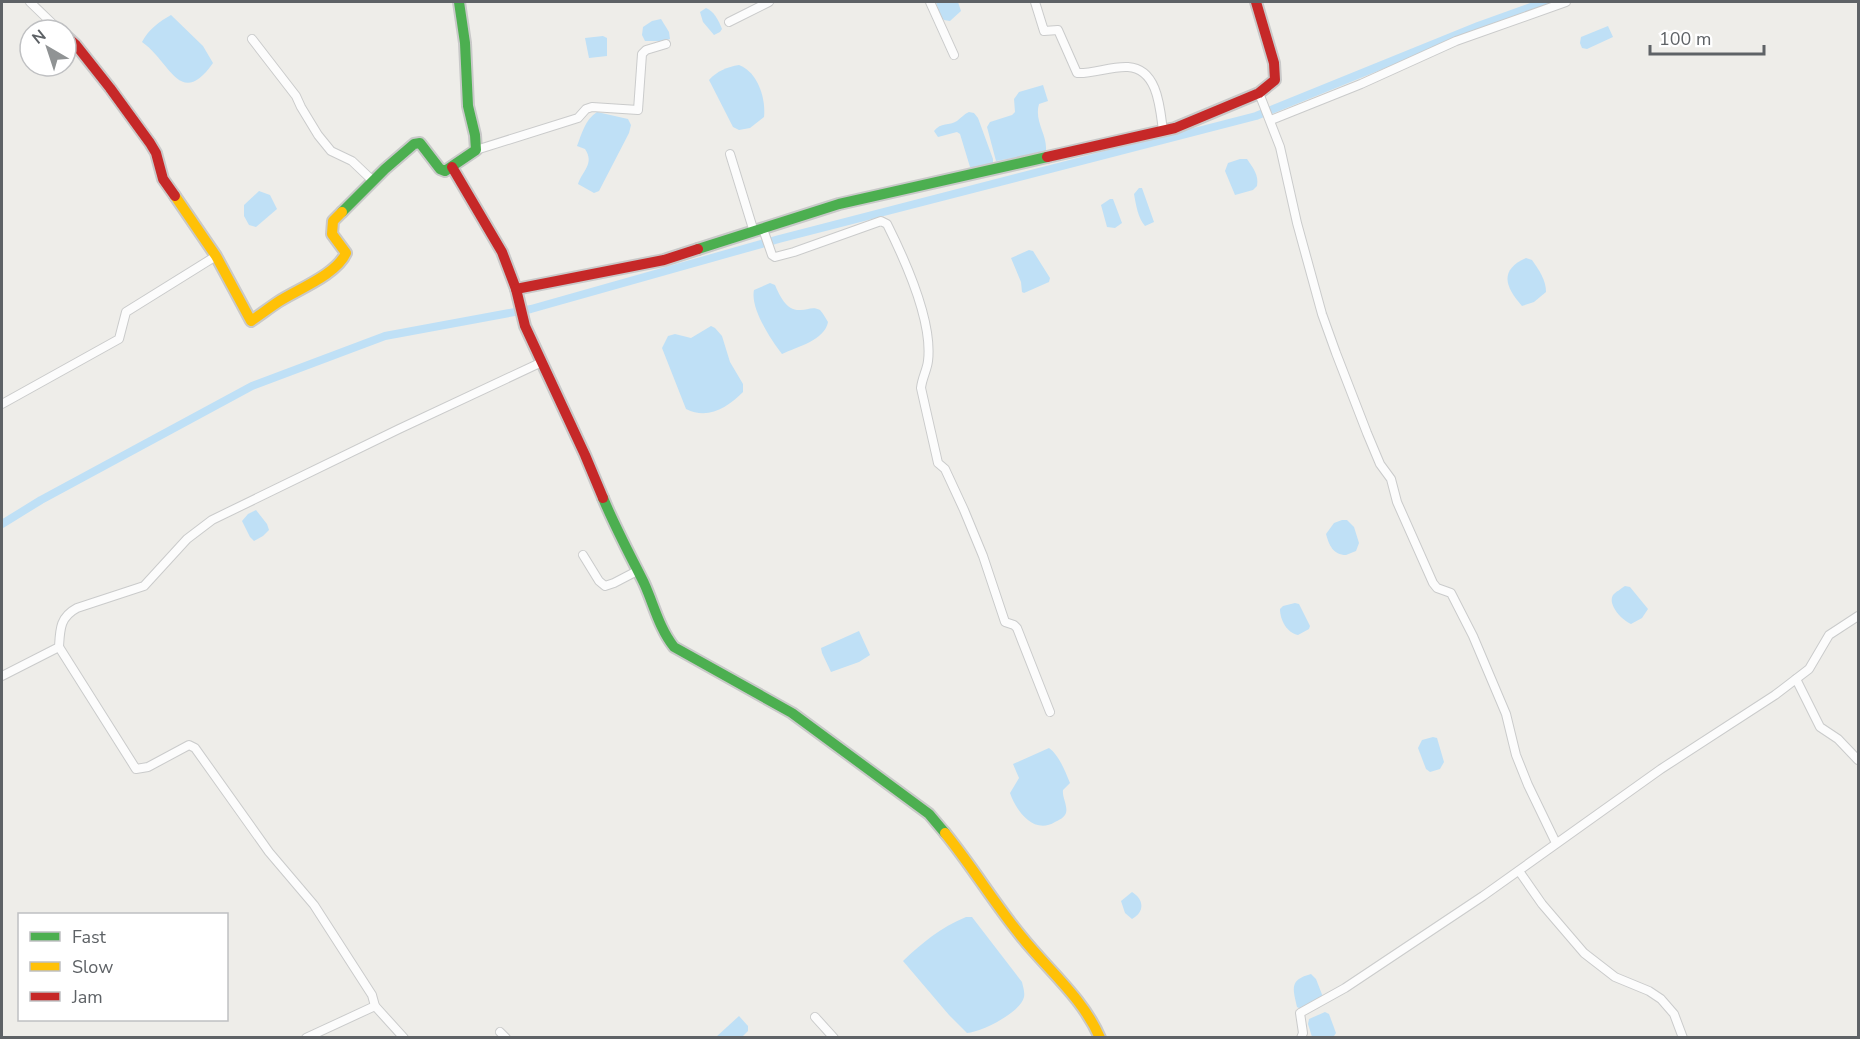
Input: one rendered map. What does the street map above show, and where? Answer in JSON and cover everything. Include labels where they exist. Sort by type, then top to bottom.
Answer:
[{"type":"street","points":[[30,2],[47,18]]},
{"type":"street","points":[[459,2],[465,43],[468,106],[476,150]]},
{"type":"street","points":[[729,22],[769,2]]},
{"type":"street","points":[[930,2],[954,55]]},
{"type":"street","points":[[1035,2],[1044,31],[1058,30],[1077,72],[1127,67],[1141,70],[1149,78],[1159,105],[1163,131]]},
{"type":"street","points":[[516,292],[664,260],[761,232],[839,204],[1175,128],[1260,98],[1275,80],[1274,63],[1256,2]]},
{"type":"street","points":[[1269,118],[1361,84],[1456,41],[1566,2]]},
{"type":"street","points":[[252,39],[296,96],[318,135],[331,151],[352,161],[373,181]]},
{"type":"street","points":[[78,50],[110,88],[150,143],[156,153],[163,179],[216,256],[251,321],[344,259],[346,253],[333,234],[333,221],[414,144],[420,143],[442,171],[452,167],[476,150],[578,118],[592,106],[638,110],[642,54],[646,50],[666,44]]},
{"type":"street","points":[[1260,98],[1280,147],[1284,173],[1322,314],[1367,433],[1380,464],[1390,479],[1397,502],[1433,584],[1451,593],[1466,621],[1506,714],[1516,755],[1528,785],[1556,843]]},
{"type":"street","points":[[730,154],[761,232],[775,257],[881,220],[887,224],[913,284],[927,326],[928,362],[921,379],[921,388],[938,463],[945,469],[964,510],[1005,622],[1017,628],[1050,712]]},
{"type":"street","points":[[452,167],[502,252],[525,326],[665,636],[674,647],[792,713],[929,814],[969,862],[1021,936],[1065,984],[1093,1022],[1100,1038]]},
{"type":"street","points":[[2,404],[119,339],[126,312],[216,256]]},
{"type":"street","points":[[404,1038],[375,1006],[372,995],[314,905],[269,852],[195,748],[189,744],[148,767],[136,769],[59,647],[60,630],[67,613],[144,585],[187,539],[212,520],[542,362]]},
{"type":"street","points":[[583,555],[599,581],[605,586],[637,571]]},
{"type":"street","points":[[1302,1038],[1300,1013],[1345,988],[1520,871],[1556,843],[1702,741],[1743,718],[1809,669],[1829,635],[1858,616]]},
{"type":"street","points":[[2,676],[59,647]]},
{"type":"street","points":[[1796,679],[1820,727],[1838,739],[1858,760]]},
{"type":"street","points":[[1520,871],[1542,904],[1584,953],[1615,977],[1649,991],[1661,999],[1674,1014],[1679,1036]]},
{"type":"street","points":[[306,1038],[375,1006]]},
{"type":"street","points":[[814,1017],[834,1038]]},
{"type":"water","points":[[936,2],[958,2],[961,11],[950,21],[944,20],[940,16]]},
{"type":"water","points":[[706,8],[714,14],[722,29],[714,35],[703,22],[700,12]]},
{"type":"water","points":[[171,15],[203,46],[213,63],[202,76],[192,82],[183,82],[176,77],[142,42],[155,26]]},
{"type":"water","points":[[661,19],[669,32],[670,39],[645,41],[642,35],[643,27],[652,21]]},
{"type":"water","points":[[1608,26],[1613,37],[1587,49],[1582,48],[1581,37]]},
{"type":"water","points":[[603,36],[607,38],[607,56],[589,58],[585,38]]},
{"type":"water","points":[[739,65],[756,80],[764,102],[764,117],[750,128],[739,130],[733,127],[709,80],[722,70]]},
{"type":"water","points":[[1043,85],[1048,101],[1039,104],[1038,116],[1046,150],[1041,153],[996,161],[987,127],[990,122],[1015,112],[1014,99],[1019,92]]},
{"type":"water","points":[[597,112],[628,119],[631,125],[599,191],[594,193],[578,184],[589,159],[585,149],[577,146],[587,123]]},
{"type":"water","points":[[969,112],[974,113],[978,118],[993,159],[991,165],[979,168],[970,167],[960,134],[957,132],[938,137],[934,131],[939,126],[957,121]]},
{"type":"water","points":[[1247,159],[1251,165],[1256,175],[1257,186],[1253,190],[1235,195],[1225,171],[1228,163]]},
{"type":"water","points":[[1142,188],[1154,222],[1145,226],[1139,215],[1134,194]]},
{"type":"water","points":[[259,191],[270,195],[277,209],[256,227],[249,225],[244,216],[244,205]]},
{"type":"water","points":[[1113,199],[1122,223],[1115,228],[1107,227],[1101,205]]},
{"type":"water","points":[[1029,250],[1033,251],[1050,278],[1049,282],[1024,293],[1011,258]]},
{"type":"water","points":[[1526,258],[1532,260],[1540,271],[1546,292],[1534,302],[1522,306],[1512,292],[1507,279],[1512,268]]},
{"type":"water","points":[[770,283],[775,285],[784,302],[791,308],[820,310],[828,322],[822,334],[782,354],[762,324],[755,306],[754,290]]},
{"type":"water","points":[[711,326],[722,336],[730,362],[743,384],[743,392],[717,411],[694,412],[686,409],[662,348],[668,336],[675,334],[691,338]]},
{"type":"water","points":[[256,510],[269,530],[254,541],[242,521]]},
{"type":"water","points":[[1347,520],[1354,527],[1359,543],[1356,551],[1346,555],[1335,551],[1326,534],[1334,523]]},
{"type":"water","points":[[1625,586],[1630,587],[1648,609],[1642,618],[1631,624],[1620,616],[1612,603],[1613,595]]},
{"type":"water","points":[[1299,604],[1310,626],[1298,635],[1287,629],[1280,613],[1283,606]]},
{"type":"water","points":[[859,631],[870,655],[859,662],[831,672],[821,648]]},
{"type":"water","points":[[1437,738],[1444,762],[1440,769],[1430,772],[1426,769],[1418,748],[1422,740]]},
{"type":"water","points":[[1049,748],[1059,759],[1070,783],[1063,790],[1065,815],[1055,822],[1040,825],[1021,814],[1013,800],[1010,793],[1019,778],[1013,764]]},
{"type":"water","points":[[1132,892],[1139,898],[1141,909],[1132,919],[1125,913],[1121,901]]},
{"type":"water","points":[[966,917],[972,917],[1022,982],[1024,993],[1021,1003],[1009,1015],[991,1025],[967,1033],[903,961],[932,936]]},
{"type":"water","points":[[1311,974],[1316,979],[1323,997],[1301,1009],[1297,1007],[1294,986],[1299,979]]},
{"type":"water","points":[[1325,1012],[1329,1014],[1336,1033],[1334,1036],[1312,1037],[1308,1024],[1309,1019]]},
{"type":"water","points":[[739,1016],[748,1026],[748,1031],[742,1037],[716,1037]]},
{"type":"waterway","points":[[2,524],[41,500],[252,386],[385,336],[531,309],[779,239],[1256,116],[1478,26],[1545,2]]},
{"type":"traffic: fast","points":[[342,212],[414,144],[420,143],[440,169],[445,171],[476,150],[468,106],[465,43],[459,2]]},
{"type":"traffic: fast","points":[[698,249],[839,204],[1047,157]]},
{"type":"traffic: fast","points":[[603,498],[661,624],[674,647],[792,713],[929,814],[945,833]]},
{"type":"traffic: slow","points":[[175,196],[216,256],[251,321],[278,302],[316,281],[341,261],[346,253],[332,234],[333,221],[342,212]]},
{"type":"traffic: slow","points":[[945,833],[1021,936],[1075,997],[1100,1038]]},
{"type":"traffic: jam","points":[[1047,157],[1175,128],[1259,93],[1275,80],[1274,63],[1256,2]]},
{"type":"traffic: jam","points":[[78,48],[150,143],[156,153],[163,179],[175,196]]},
{"type":"traffic: jam","points":[[452,167],[502,252],[516,289],[664,260],[698,249]]},
{"type":"traffic: jam","points":[[516,289],[525,326],[603,498]]}]
